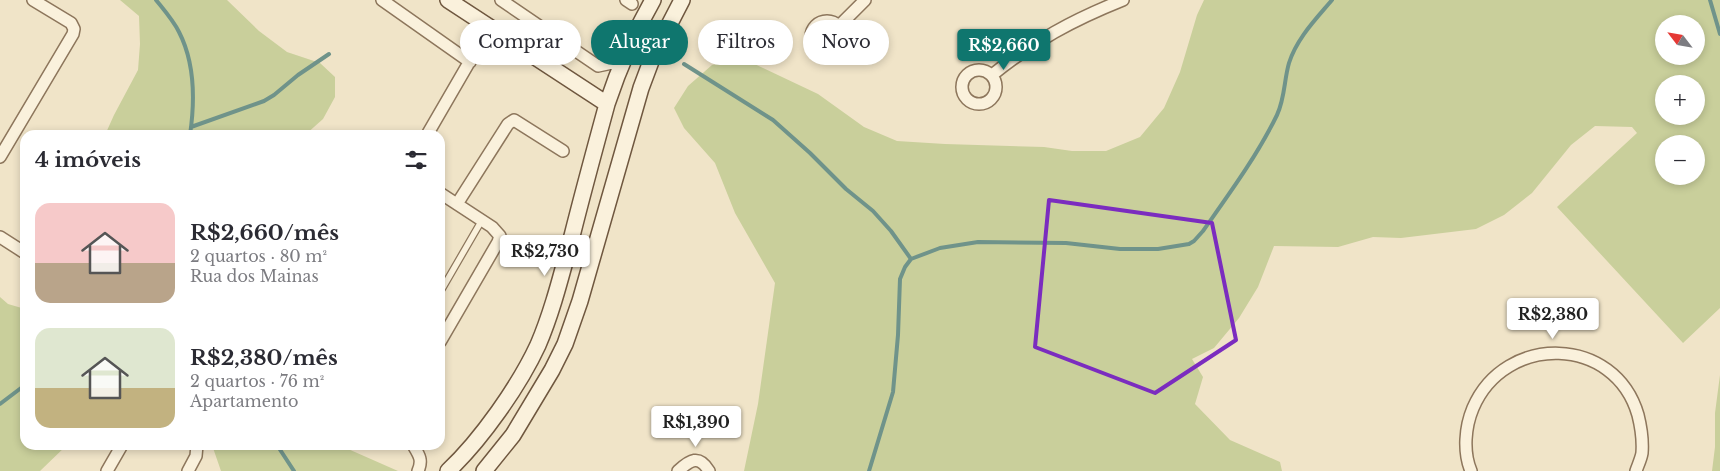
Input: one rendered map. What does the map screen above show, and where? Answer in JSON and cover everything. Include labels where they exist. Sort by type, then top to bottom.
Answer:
[{"type":"main road","points":[[448,0],[477,20]]},
{"type":"main road","points":[[448,471],[488,426],[538,343],[559,283],[607,104],[620,66],[653,0]]},
{"type":"main road","points":[[484,471],[518,428],[564,344],[580,301],[644,80],[660,40],[682,0]]},
{"type":"main road","points":[[546,65],[607,104]]},
{"type":"street","points":[[0,157],[73,34],[74,29],[71,23],[34,0]]},
{"type":"street","points":[[382,0],[460,55]]},
{"type":"street","points":[[501,0],[598,66],[612,62],[620,66]]},
{"type":"street","points":[[845,20],[865,0]]},
{"type":"street","points":[[992,75],[1047,35],[1088,14],[1123,0]]},
{"type":"street","points":[[430,130],[468,65]]},
{"type":"street","points":[[457,204],[508,124],[514,120],[562,150]]},
{"type":"street","points":[[445,196],[482,220],[500,236],[445,333]]},
{"type":"street","points":[[0,237],[20,250]]},
{"type":"street","points":[[1471,471],[1466,442],[1469,418],[1478,396],[1493,376],[1513,363],[1536,354],[1560,352],[1583,357],[1605,368],[1622,384],[1635,405],[1642,428],[1642,452],[1636,471]]},
{"type":"street","points":[[107,471],[119,450]]},
{"type":"street","points":[[188,471],[196,456],[196,450]]},
{"type":"street","points":[[416,450],[421,464],[418,471]]},
{"type":"street","points":[[678,471],[693,460],[705,464],[708,471]]},
{"type":"lane","points":[[445,283],[482,220]]},
{"type":"highlighted area","points":[[1049,200],[1212,223],[1236,340],[1155,393],[1035,347]]},
{"type":"green space","points":[[120,0],[227,0],[259,31],[287,52],[320,63],[335,77],[335,97],[323,119],[311,130],[107,130],[138,70],[140,44],[139,16]]},
{"type":"green space","points":[[1204,0],[1720,0],[1720,308],[1683,343],[1557,207],[1637,133],[1632,127],[1595,126],[1571,145],[1532,193],[1504,215],[1476,229],[1401,238],[1373,237],[1338,247],[1274,246],[1258,287],[1239,318],[1214,348],[1192,359],[1203,377],[1195,404],[1230,440],[1280,462],[1282,471],[744,471],[758,404],[775,283],[735,213],[715,163],[684,128],[674,108],[688,86],[712,65],[757,65],[818,94],[864,127],[897,141],[1044,147],[1072,151],[1106,151],[1140,137],[1164,108],[1180,72],[1197,15]]},
{"type":"green space","points":[[0,297],[8,304],[20,308],[20,450],[62,450],[40,471],[0,471]]},
{"type":"green space","points":[[1720,375],[1720,471],[1712,471],[1715,447],[1715,413]]},
{"type":"green space","points":[[214,450],[350,450],[398,471],[221,471]]},
{"type":"waterway","points":[[156,0],[177,28],[188,56],[193,96],[191,130]]},
{"type":"waterway","points":[[869,471],[893,392],[900,279],[911,259],[940,248],[978,242],[1066,243],[1120,249],[1158,249],[1189,244],[1194,241],[1223,203],[1261,145],[1280,109],[1287,69],[1292,54],[1308,29],[1332,0]]},
{"type":"waterway","points":[[1710,0],[1720,34]]},
{"type":"waterway","points":[[191,127],[264,101],[329,54]]},
{"type":"waterway","points":[[686,65],[773,120],[846,189],[873,211],[891,231],[911,259]]},
{"type":"waterway","points":[[0,404],[20,389]]},
{"type":"waterway","points":[[280,450],[294,471]]}]
